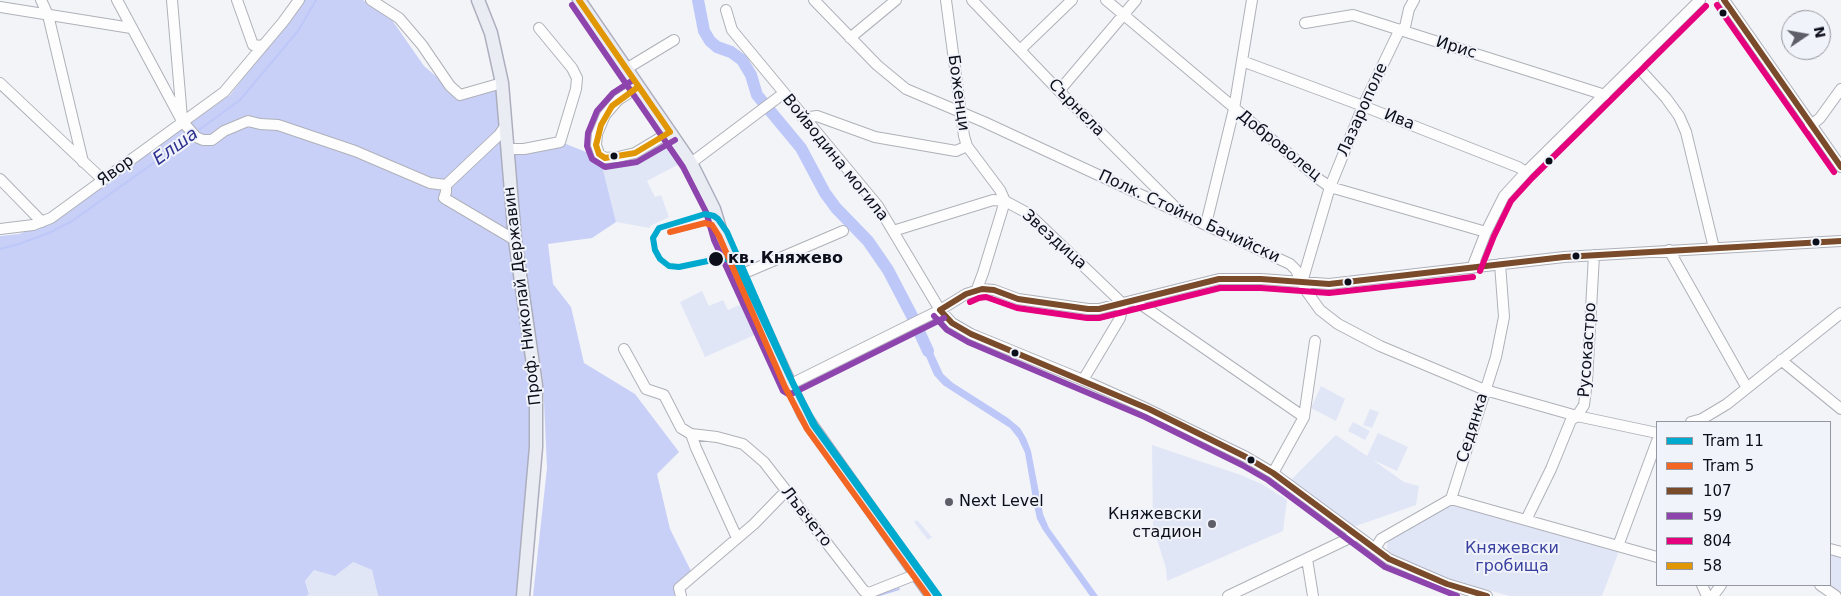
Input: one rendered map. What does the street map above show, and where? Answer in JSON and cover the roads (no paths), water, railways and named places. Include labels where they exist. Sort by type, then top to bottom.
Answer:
[{"type":"main road","name":"Проф. Николай Державин","points":[[478,0],[491,33],[502,83],[515,240],[537,399],[536,448],[524,596]]},
{"type":"main road","points":[[579,0],[691,163],[718,217],[722,236],[743,274],[812,428],[932,596]]},
{"type":"main road","points":[[792,383],[816,422],[941,596]]},
{"type":"street","points":[[41,0],[48,15],[83,162]]},
{"type":"street","points":[[117,0],[184,125],[196,137],[203,140],[212,140],[224,131],[248,121],[278,125],[355,151],[430,183],[446,185]]},
{"type":"street","points":[[172,0],[184,125]]},
{"type":"street","points":[[238,0],[253,45],[263,46]]},
{"type":"street","name":"Явор","points":[[0,229],[33,225],[50,218],[102,180],[184,125],[224,92],[299,0]]},
{"type":"street","points":[[371,0],[399,18],[422,45],[450,86],[460,95],[502,83]]},
{"type":"street","name":"Полк. Стойно Бачийски","points":[[814,0],[877,65],[906,89],[960,111],[1290,264],[1296,270],[1320,310],[1338,324],[1380,346],[1485,390],[1656,437]]},
{"type":"street","points":[[850,38],[896,0]]},
{"type":"street","name":"Боженци","points":[[946,0],[960,111],[967,146],[1000,190],[1005,201]]},
{"type":"street","name":"Сърнела","points":[[972,0],[1182,214]]},
{"type":"street","points":[[1020,50],[1072,0]]},
{"type":"street","name":"Доброволец","points":[[1106,0],[1234,109],[1330,187],[1486,232]]},
{"type":"street","points":[[1060,91],[1136,0]]},
{"type":"street","points":[[1206,224],[1234,109],[1252,0]]},
{"type":"street","name":"Лазарополе","points":[[1302,282],[1330,187],[1364,106],[1399,31],[1405,27],[1409,10],[1414,0]]},
{"type":"street","points":[[1472,268],[1486,232],[1504,196],[1700,0]]},
{"type":"street","points":[[1724,0],[1810,126],[1841,167]]},
{"type":"street","points":[[0,7],[131,28]]},
{"type":"street","name":"Войводина могила","points":[[726,10],[732,30],[781,95],[878,206],[940,310],[952,323],[971,334],[1149,409],[1246,457],[1273,473],[1388,559],[1439,580],[1487,596]]},
{"type":"street","name":"Ирис","points":[[1305,23],[1353,15],[1605,95]]},
{"type":"street","points":[[508,149],[537,147],[560,142],[576,89],[577,78],[572,68],[539,28]]},
{"type":"street","points":[[626,69],[674,40]]},
{"type":"street","name":"Ива","points":[[1242,61],[1364,106],[1518,167],[1526,172]]},
{"type":"street","points":[[1636,65],[1666,98],[1679,116],[1688,140],[1714,248]]},
{"type":"street","points":[[0,83],[102,180]]},
{"type":"street","points":[[638,87],[618,100],[605,116],[597,134],[596,145],[599,154],[605,158],[618,158],[635,153],[670,132]]},
{"type":"street","points":[[1810,126],[1820,118],[1841,89]]},
{"type":"street","points":[[691,163],[781,95]]},
{"type":"street","points":[[803,118],[816,116],[875,137],[956,151],[967,146]]},
{"type":"street","points":[[506,126],[446,185],[444,198],[515,240]]},
{"type":"street","points":[[0,179],[42,222]]},
{"type":"street","name":"Звездица","points":[[893,231],[993,200],[1005,201],[1029,214],[1124,304]]},
{"type":"street","points":[[977,290],[984,273],[1005,201]]},
{"type":"street","points":[[743,274],[843,231]]},
{"type":"street","points":[[792,383],[977,290],[987,288],[1018,299],[1088,309],[1109,308],[1219,279],[1261,279],[1329,284],[1594,255],[1841,241]]},
{"type":"street","points":[[1669,250],[1747,388]]},
{"type":"street","name":"Русокастро","points":[[1526,520],[1551,469],[1571,420],[1577,416],[1584,405],[1594,255]]},
{"type":"street","name":"Седянка","points":[[1452,499],[1496,357],[1504,317],[1500,264]]},
{"type":"street","points":[[1136,301],[1304,417]]},
{"type":"street","points":[[1083,380],[1120,318],[1124,304]]},
{"type":"street","points":[[1694,421],[1702,419],[1727,404],[1841,313]]},
{"type":"street","points":[[1273,473],[1304,417],[1315,342]]},
{"type":"street","points":[[624,349],[646,390],[664,395],[681,428],[691,434],[737,538]]},
{"type":"street","points":[[1781,360],[1841,408]]},
{"type":"street","name":"Лъвчето","points":[[691,434],[717,437],[743,444],[764,462],[864,591],[869,593],[917,574]]},
{"type":"street","points":[[1618,546],[1656,440]]},
{"type":"street","points":[[681,596],[679,588],[754,524],[786,491]]},
{"type":"street","points":[[1375,549],[1381,539],[1452,499],[1656,557]]},
{"type":"street","points":[[1228,596],[1356,535]]},
{"type":"street","points":[[1307,559],[1313,596]]},
{"type":"street","points":[[1821,586],[1836,596]]},
{"type":"waterway","name":"Елша","points":[[196,132],[240,100],[298,31],[316,0]]},
{"type":"waterway","points":[[698,0],[704,31],[710,41],[717,47],[731,52],[742,60],[751,75],[757,95],[801,148],[825,193],[836,208],[868,241],[888,270],[928,351]]},
{"type":"waterway","name":"Елша","points":[[0,249],[49,233],[72,221],[190,137]]},
{"type":"waterway","points":[[877,596],[899,589]]},
{"type":"tram line","name":"11","points":[[937,596],[813,425],[790,378],[738,267],[732,261],[722,258],[679,267],[669,266],[660,259],[655,250],[653,238],[659,228],[705,214],[718,219],[727,232],[793,383],[815,425],[939,596]]},
{"type":"tram line","name":"5","points":[[670,232],[705,223],[712,225],[719,236],[785,387],[807,429],[928,596]]},
{"type":"place","name":"кв. Княжево","points":[[716,259]]},
{"type":"place","name":"Next Level","points":[[949,502]]},
{"type":"place","name":"Княжевски стадион","points":[[1212,524]]},
{"type":"park label","name":"Княжевски гробища","points":[[1512,558]]}]
